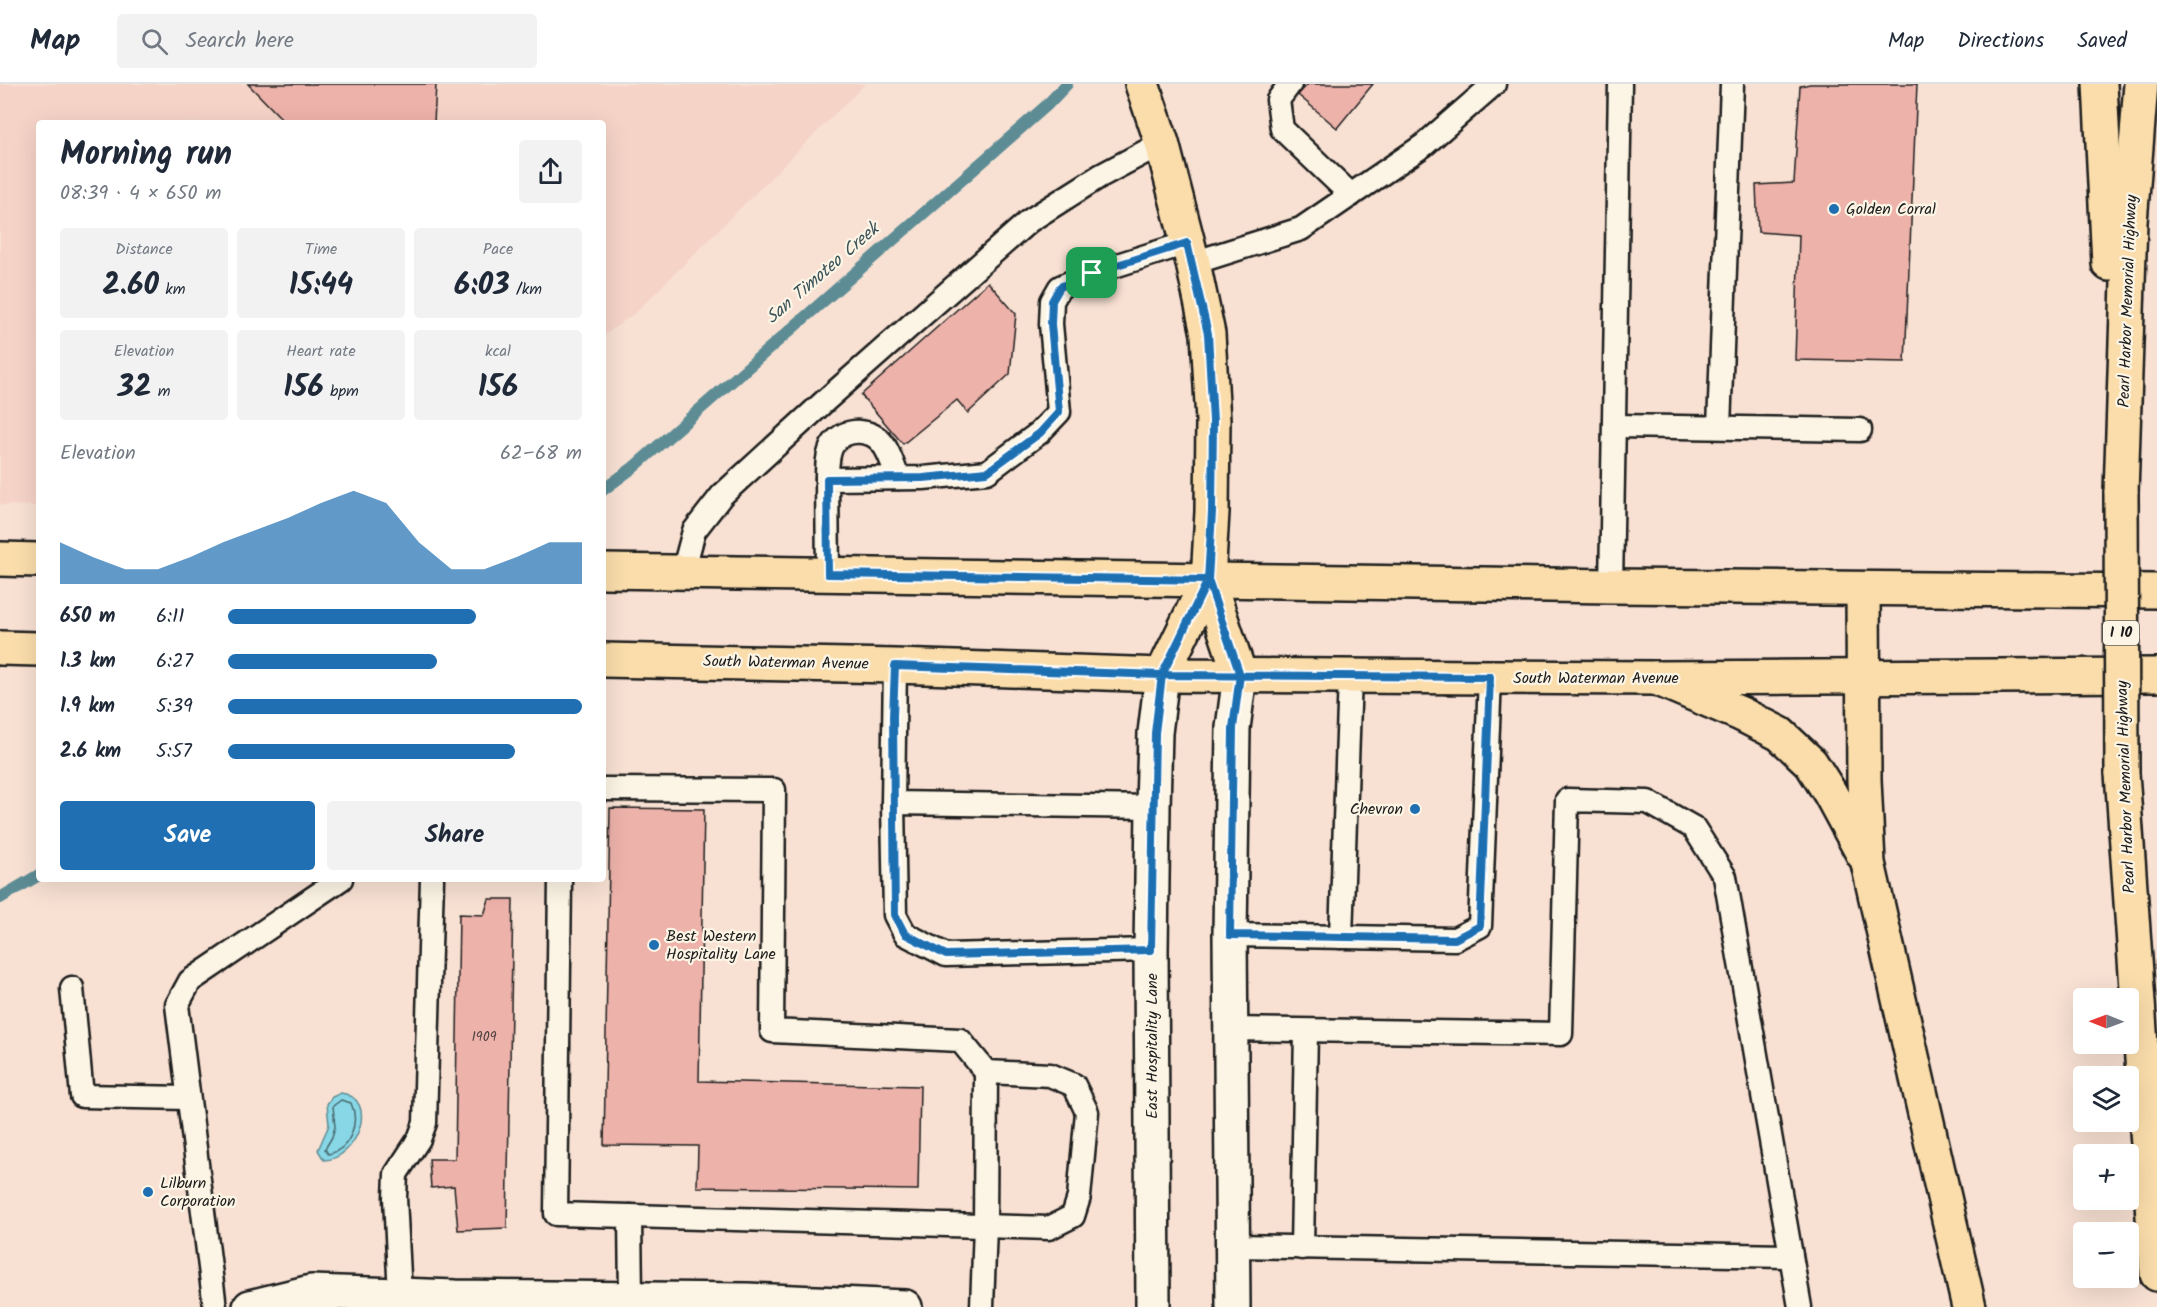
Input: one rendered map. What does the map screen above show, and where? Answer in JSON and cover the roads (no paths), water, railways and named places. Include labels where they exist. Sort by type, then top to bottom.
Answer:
[{"type":"main road","name":"East Hospitality Lane","points":[[1142,84],[1162,143],[1208,334],[1213,421],[1212,512],[1208,580],[1240,675],[1233,728],[1230,935],[1233,1307]]},
{"type":"main road","points":[[2100,84],[2121,493]]},
{"type":"main road","name":"Pearl Harbor Memorial Highway","points":[[2141,84],[2130,222],[2121,493],[2122,773],[2157,1274]]},
{"type":"main road","points":[[0,559],[36,560]]},
{"type":"main road","points":[[606,571],[1611,586],[2157,591]]},
{"type":"main road","name":"East Hospitality Lane","points":[[1153,1307],[1151,950],[1155,733],[1162,675],[1208,580]]},
{"type":"main road","points":[[1863,588],[1862,677],[1868,863],[1969,1307]]},
{"type":"main road","points":[[0,648],[36,649]]},
{"type":"main road","name":"South Waterman Avenue","points":[[606,660],[895,666],[1162,675],[1656,678],[2157,675]]},
{"type":"main road","points":[[1656,678],[1741,714],[1780,734],[1811,764],[1830,793],[1868,863]]},
{"type":"main road","points":[[250,1307],[311,1292],[747,1300],[905,1307]]},
{"type":"lane","points":[[1290,84],[1278,100],[1282,129],[1351,195]]},
{"type":"lane","points":[[827,479],[923,478],[987,472],[1040,433],[1059,412],[1051,324],[1052,301],[1060,287],[1092,273],[1301,229],[1424,145],[1494,84]]},
{"type":"lane","points":[[1611,586],[1620,84]]},
{"type":"lane","points":[[1719,427],[1732,84]]},
{"type":"lane","points":[[683,572],[694,531],[722,495],[826,400],[1029,221],[1100,176],[1162,143]]},
{"type":"lane","points":[[1615,426],[1860,430]]},
{"type":"lane","points":[[828,574],[827,479],[828,459],[834,443],[845,435],[862,431],[875,436],[884,445],[898,478]]},
{"type":"lane","points":[[895,666],[893,803],[895,915],[905,934],[946,955],[1151,950]]},
{"type":"lane","points":[[1341,937],[1350,676]]},
{"type":"lane","points":[[1230,935],[1455,939],[1480,926],[1490,677]]},
{"type":"lane","points":[[606,789],[774,790],[772,1031],[960,1040],[986,1072],[986,1226],[982,1307]]},
{"type":"lane","points":[[1230,1029],[1561,1034],[1567,800],[1648,802],[1694,828],[1725,877],[1800,1307]]},
{"type":"lane","points":[[893,803],[1153,807]]},
{"type":"lane","points":[[215,1307],[177,1005],[190,981],[337,882]]},
{"type":"lane","points":[[400,1295],[396,1174],[419,1139],[425,1123],[432,882]]},
{"type":"lane","points":[[560,882],[556,1214],[1049,1228],[1073,1216],[1079,1197],[1087,1112],[1074,1085],[1050,1075],[986,1072]]},
{"type":"lane","points":[[72,988],[82,1095],[188,1098]]},
{"type":"lane","points":[[1302,1248],[1306,1031]]},
{"type":"lane","points":[[630,1216],[631,1299]]},
{"type":"lane","points":[[1233,1246],[1791,1256]]},
{"type":"water","points":[[341,1093],[353,1097],[359,1106],[360,1128],[346,1150],[336,1157],[324,1160],[318,1150],[329,1125],[327,1104],[332,1097]]},
{"type":"waterway","name":"San Timoteo Creek","points":[[606,488],[634,467],[1046,106],[1067,84]]},
{"type":"waterway","name":"San Timoteo Creek","points":[[0,898],[36,877]]},
{"type":"place","name":"Golden Corral","points":[[1834,209]]},
{"type":"place","name":"Chevron","points":[[1415,809]]},
{"type":"place","name":"Best Western Hospitality Lane","points":[[654,945]]},
{"type":"place","name":"Lilburn Corporation","points":[[148,1192]]}]
